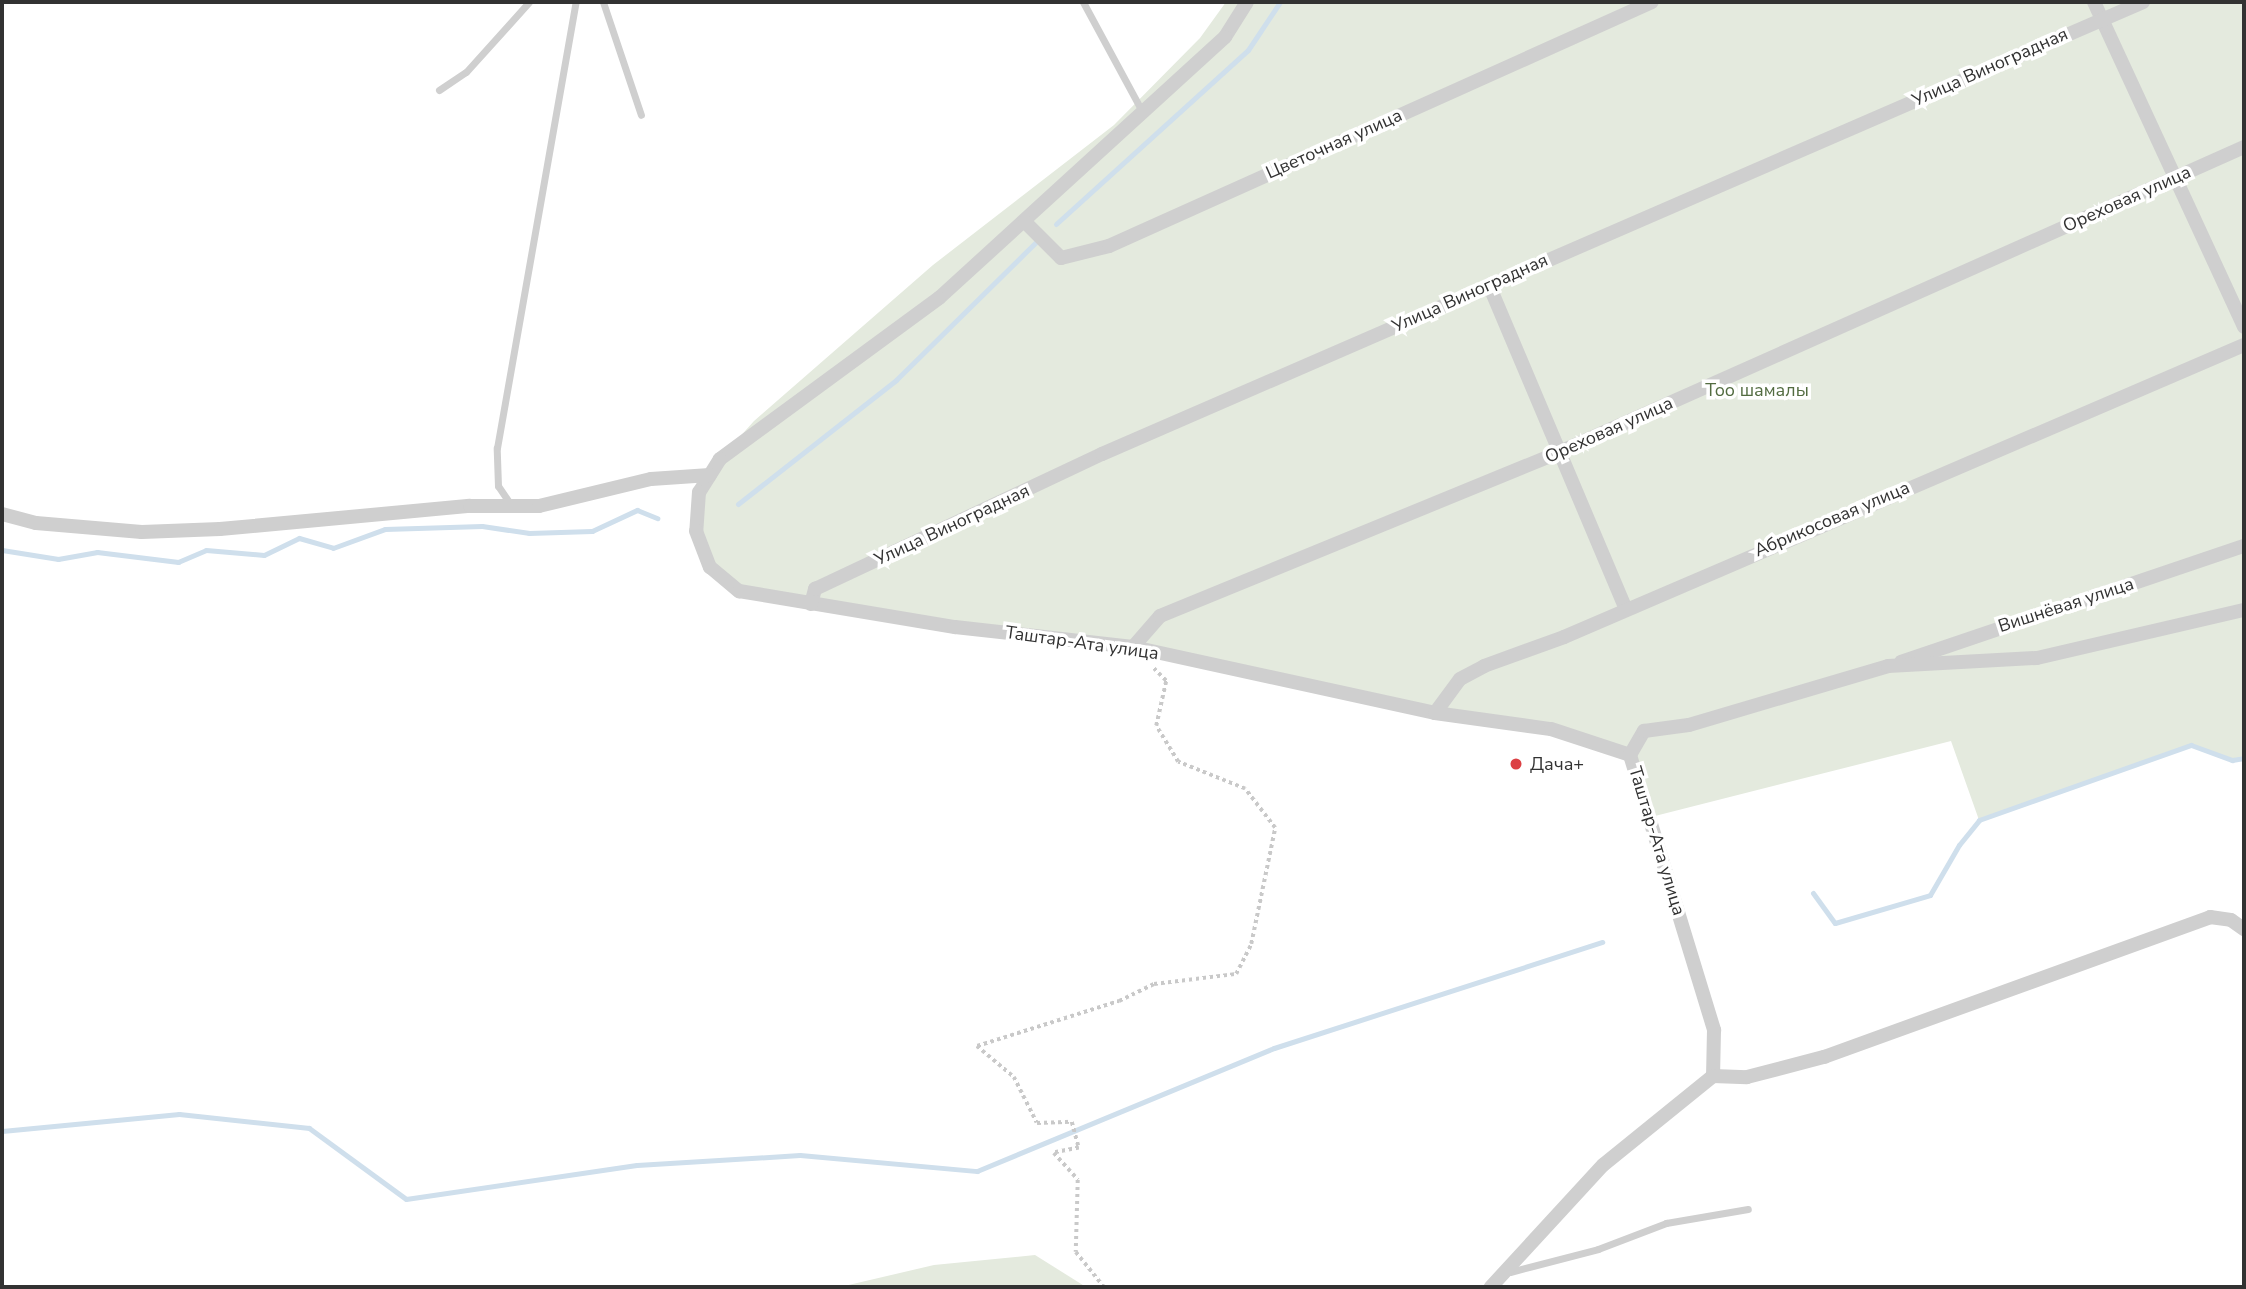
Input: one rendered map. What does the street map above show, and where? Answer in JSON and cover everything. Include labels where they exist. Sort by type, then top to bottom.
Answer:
[{"type":"street","name":"Таштар-Ата улица","points":[[1247,2],[1225,37],[939,298],[720,459],[699,492],[696,531],[710,567],[739,591],[955,627],[1133,647],[1435,713],[1551,729],[1630,755],[1714,1030],[1713,1076]]},
{"type":"street","name":"Цветочная улица","points":[[1025,222],[1061,258],[1109,246],[1651,2]]},
{"type":"street","points":[[2094,2],[2244,327]]},
{"type":"street","name":"Улица Виноградная","points":[[811,604],[814,589],[1102,454],[2143,2]]},
{"type":"street","name":"Ореховая улица","points":[[1133,647],[1160,616],[1562,452],[2244,147]]},
{"type":"street","points":[[1489,285],[1562,452],[1625,607]]},
{"type":"street","name":"Абрикосовая улица","points":[[1435,713],[1460,679],[1484,666],[1564,637],[1625,607],[2244,345]]},
{"type":"street","points":[[2,514],[36,523],[142,532],[539,506],[651,479],[710,475]]},
{"type":"street","name":"Вишнёвая улица","points":[[1888,666],[2244,547]]},
{"type":"street","points":[[1630,755],[1644,732],[1689,725],[1888,666],[2038,657],[2244,610]]},
{"type":"street","points":[[1491,1287],[1603,1165],[1713,1076],[1747,1077],[1824,1057],[2210,916],[2231,920],[2244,929]]},
{"type":"lane","points":[[439,90],[466,72],[529,2]]},
{"type":"lane","points":[[512,506],[498,486],[497,448],[576,2]]},
{"type":"lane","points":[[603,2],[641,115]]},
{"type":"lane","points":[[1083,2],[1144,113]]},
{"type":"lane","points":[[1502,1275],[1598,1249],[1666,1223],[1748,1209]]},
{"type":"path","points":[[1104,1287],[1076,1252],[1077,1180],[1054,1153],[1079,1148],[1072,1122],[1037,1123],[1014,1077],[977,1046],[1119,1001],[1154,984],[1236,974],[1251,944],[1275,828],[1245,789],[1178,762],[1156,726],[1166,681],[1133,647]]},
{"type":"green space","name":"Тоо шамалы","points":[[1226,2],[2244,2],[2244,758],[2232,760],[2191,745],[1979,820],[1951,741],[1651,817],[1630,755],[1551,729],[1133,647],[739,591],[710,567],[696,531],[699,492],[720,459],[754,421],[933,265],[1114,125],[1200,38]]},
{"type":"green space","points":[[1035,1255],[1086,1287],[840,1287],[934,1265]]},
{"type":"waterway","points":[[1056,224],[1248,50],[1280,2]]},
{"type":"waterway","points":[[738,504],[896,380],[1036,242]]},
{"type":"waterway","points":[[2,550],[58,559],[97,552],[178,562],[206,550],[264,555],[299,538],[333,548],[385,529],[482,526],[529,533],[592,531],[637,510],[657,518]]},
{"type":"waterway","points":[[1813,893],[1835,923],[1930,895],[1959,845],[1979,820],[2191,745],[2232,760],[2244,758]]},
{"type":"waterway","points":[[2,1131],[179,1114],[309,1128],[406,1199],[637,1165],[800,1155],[977,1171],[1274,1048],[1602,942]]},
{"type":"place","name":"Дача+","points":[[1516,764]]}]
